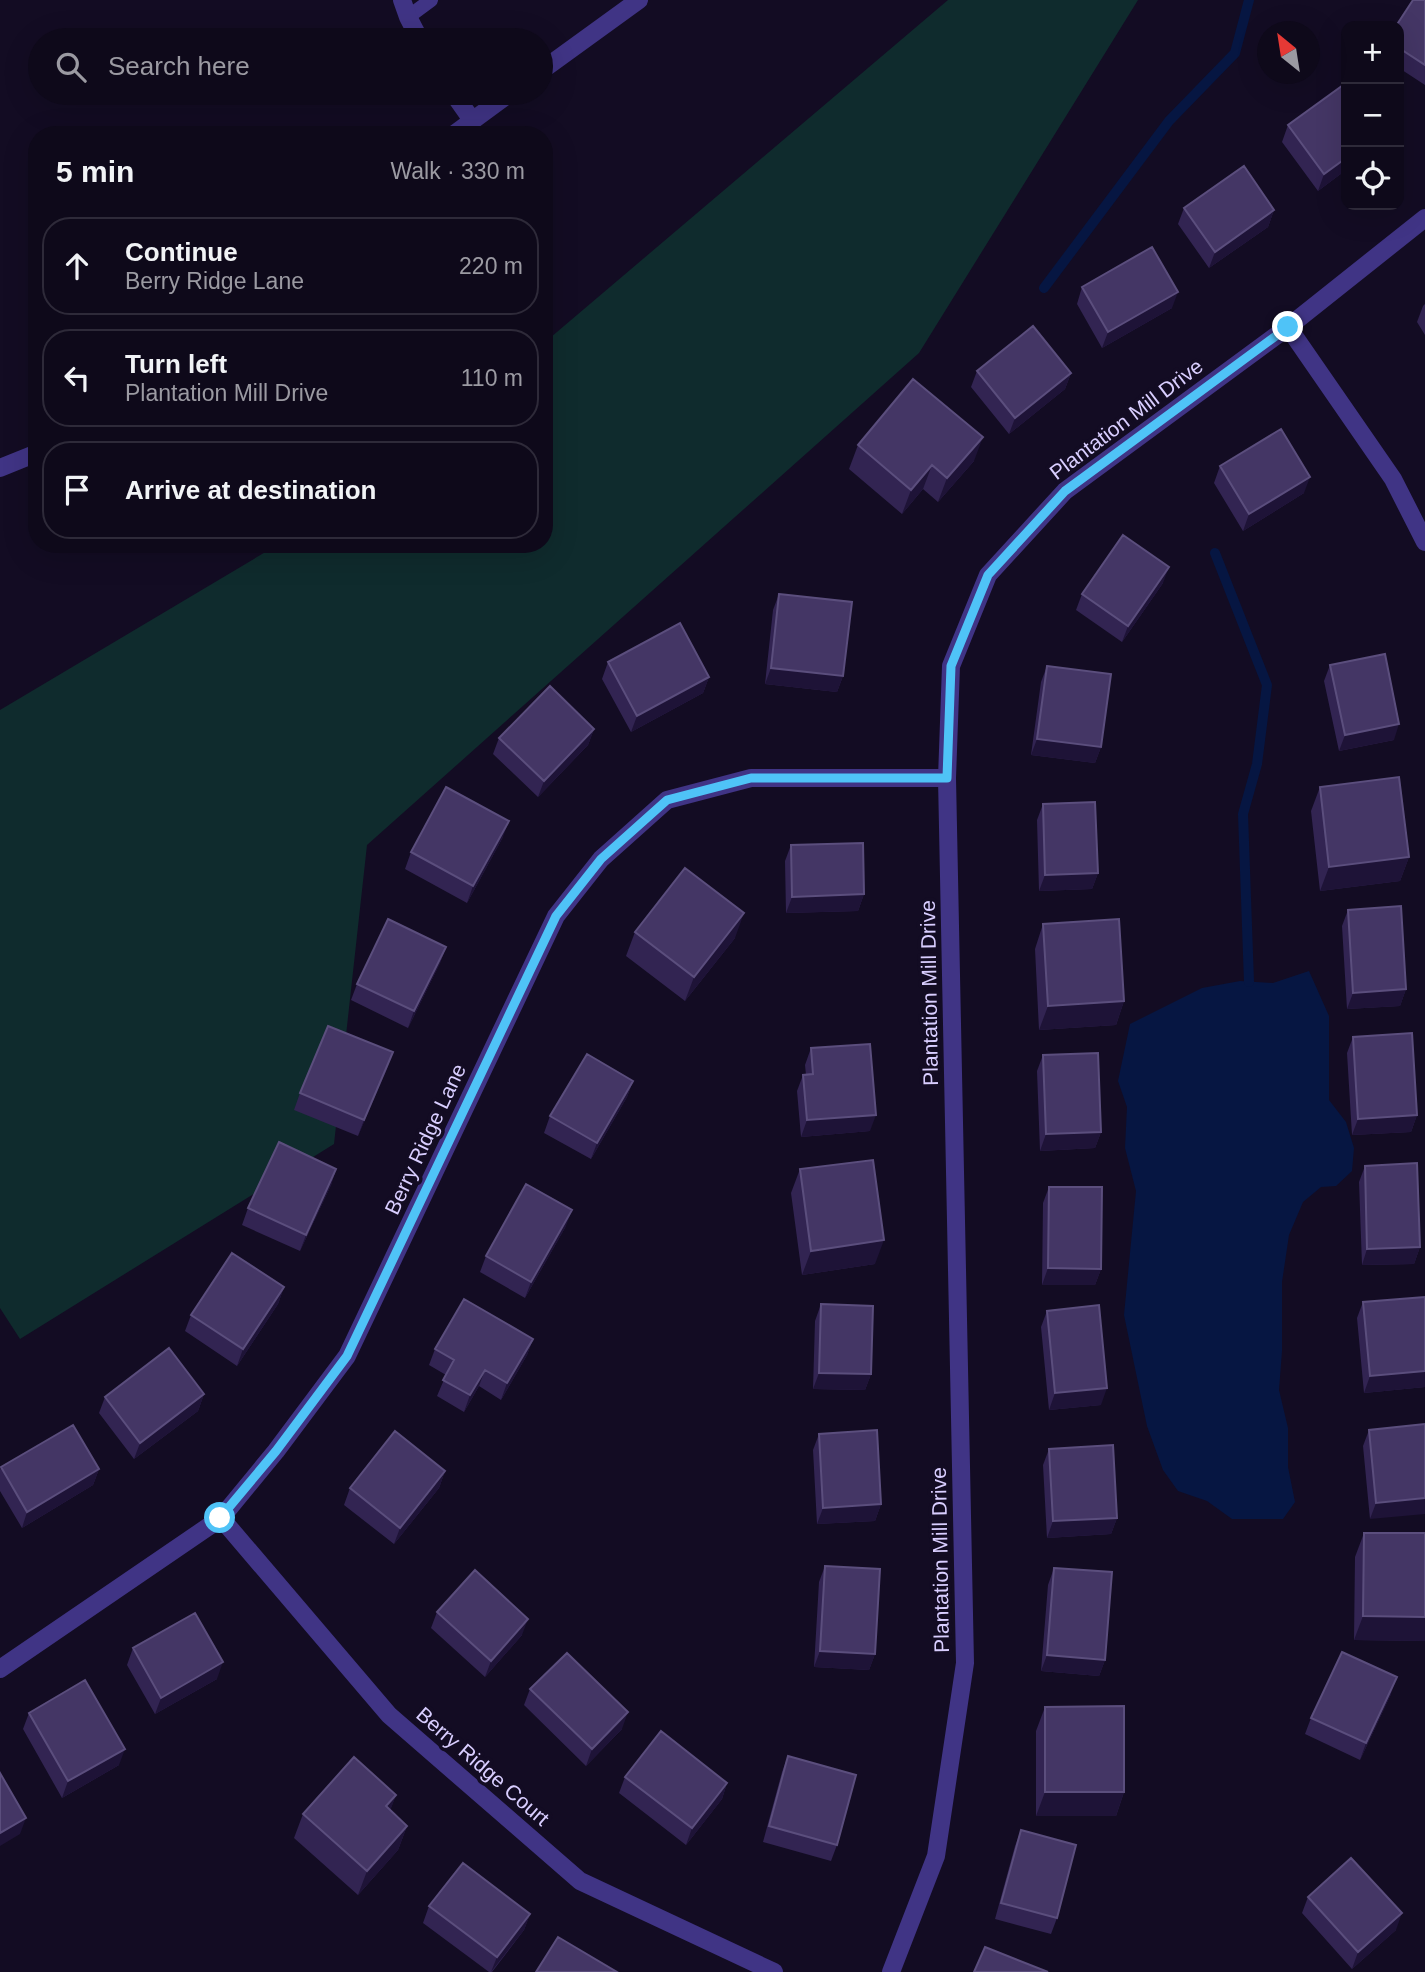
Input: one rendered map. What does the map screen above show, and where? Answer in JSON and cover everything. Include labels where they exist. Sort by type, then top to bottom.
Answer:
[{"type":"street","points":[[553,62],[639,0]]},
{"type":"street","points":[[405,9],[415,28]]},
{"type":"street","points":[[461,105],[472,120]]},
{"type":"street","points":[[464,126],[493,105]]},
{"type":"street","name":"Plantation Mill Drive","points":[[891,1972],[936,1856],[965,1663],[947,778],[951,666],[988,575],[1065,491],[1288,327],[1425,218]]},
{"type":"street","points":[[1288,327],[1393,479],[1425,542]]},
{"type":"street","points":[[0,468],[28,457]]},
{"type":"street","name":"Berry Ridge Lane","points":[[0,1669],[220,1518],[276,1451],[347,1356],[556,916],[601,859],[667,800],[751,778],[947,778]]},
{"type":"street","name":"Berry Ridge Court","points":[[220,1518],[389,1715],[580,1881],[774,1972]]},
{"type":"lane","points":[[405,9],[431,0]]},
{"type":"green space","points":[[948,0],[1138,0],[919,353],[367,845],[334,1144],[20,1339],[0,1308],[0,710],[264,553],[553,553],[553,335]]},
{"type":"water","points":[[1309,971],[1329,1016],[1329,1100],[1346,1122],[1354,1148],[1352,1171],[1336,1186],[1321,1187],[1303,1202],[1289,1235],[1282,1282],[1279,1390],[1288,1428],[1288,1467],[1295,1502],[1283,1519],[1232,1519],[1207,1501],[1178,1491],[1163,1470],[1147,1426],[1124,1315],[1136,1191],[1125,1148],[1127,1107],[1118,1081],[1130,1024],[1202,988],[1240,981],[1273,983]]},
{"type":"building","points":[[1413,0],[1425,0],[1425,65],[1404,51],[1404,21],[1399,21]]},
{"type":"building","points":[[1341,87],[1341,162],[1324,174],[1288,125]]},
{"type":"building","points":[[1244,166],[1274,210],[1215,252],[1184,208]]},
{"type":"building","points":[[1152,247],[1178,292],[1108,332],[1082,287]]},
{"type":"building","points":[[1033,326],[1071,373],[1015,418],[977,371]]},
{"type":"building","points":[[913,379],[983,437],[947,478],[932,465],[911,490],[858,445]]},
{"type":"building","points":[[1281,429],[1310,477],[1249,514],[1220,466]]},
{"type":"building","points":[[1123,535],[1169,567],[1128,626],[1082,594]]},
{"type":"building","points":[[779,594],[852,602],[843,676],[771,668]]},
{"type":"building","points":[[680,623],[709,677],[637,716],[608,662]]},
{"type":"building","points":[[1385,654],[1399,724],[1345,735],[1330,665]]},
{"type":"building","points":[[1047,666],[1111,674],[1101,747],[1037,739]]},
{"type":"building","points":[[550,686],[594,729],[544,781],[499,738]]},
{"type":"building","points":[[1399,777],[1409,857],[1329,867],[1320,787]]},
{"type":"building","points":[[446,787],[509,821],[473,886],[411,852]]},
{"type":"building","points":[[1095,802],[1098,873],[1045,875],[1043,804]]},
{"type":"building","points":[[863,843],[864,894],[792,897],[791,845]]},
{"type":"building","points":[[685,868],[744,913],[694,977],[635,932]]},
{"type":"building","points":[[1401,906],[1406,989],[1353,993],[1348,910]]},
{"type":"building","points":[[388,919],[446,947],[414,1011],[357,984]]},
{"type":"building","points":[[1119,919],[1124,1001],[1048,1006],[1043,924]]},
{"type":"building","points":[[328,1026],[393,1052],[364,1120],[300,1093]]},
{"type":"building","points":[[1412,1033],[1417,1115],[1358,1119],[1353,1037]]},
{"type":"building","points":[[870,1044],[876,1115],[807,1120],[803,1075],[813,1074],[811,1048]]},
{"type":"building","points":[[1098,1053],[1101,1132],[1046,1134],[1043,1055]]},
{"type":"building","points":[[587,1054],[633,1081],[597,1143],[550,1116]]},
{"type":"building","points":[[279,1142],[336,1169],[306,1235],[248,1208]]},
{"type":"building","points":[[873,1160],[884,1240],[811,1251],[800,1169]]},
{"type":"building","points":[[1417,1163],[1420,1247],[1367,1249],[1365,1166]]},
{"type":"building","points":[[526,1184],[572,1210],[531,1282],[486,1256]]},
{"type":"building","points":[[1049,1187],[1102,1187],[1101,1269],[1048,1268]]},
{"type":"building","points":[[232,1253],[284,1287],[243,1349],[191,1315]]},
{"type":"building","points":[[1425,1297],[1425,1371],[1370,1376],[1363,1302]]},
{"type":"building","points":[[464,1299],[533,1339],[507,1383],[485,1370],[470,1395],[443,1380],[454,1360],[435,1349]]},
{"type":"building","points":[[821,1304],[873,1306],[871,1374],[819,1373]]},
{"type":"building","points":[[1099,1305],[1107,1388],[1055,1393],[1047,1311]]},
{"type":"building","points":[[169,1348],[204,1394],[140,1443],[105,1397]]},
{"type":"building","points":[[1425,1424],[1425,1498],[1376,1503],[1369,1430]]},
{"type":"building","points":[[73,1425],[99,1469],[27,1512],[1,1467]]},
{"type":"building","points":[[877,1430],[881,1504],[823,1508],[819,1434]]},
{"type":"building","points":[[395,1431],[445,1471],[400,1528],[350,1488]]},
{"type":"building","points":[[1113,1445],[1117,1518],[1053,1521],[1049,1449]]},
{"type":"building","points":[[1364,1533],[1425,1533],[1425,1617],[1363,1616]]},
{"type":"building","points":[[825,1566],[880,1569],[875,1654],[820,1651]]},
{"type":"building","points":[[1054,1568],[1112,1572],[1105,1660],[1047,1655]]},
{"type":"building","points":[[475,1570],[528,1619],[491,1661],[437,1612]]},
{"type":"building","points":[[195,1613],[223,1662],[161,1698],[133,1648]]},
{"type":"building","points":[[1342,1652],[1397,1677],[1366,1743],[1311,1718]]},
{"type":"building","points":[[567,1653],[628,1712],[592,1749],[530,1689]]},
{"type":"building","points":[[85,1680],[125,1749],[68,1781],[29,1713]]},
{"type":"building","points":[[1124,1706],[1124,1792],[1045,1792],[1045,1707]]},
{"type":"building","points":[[661,1731],[727,1783],[692,1828],[625,1777]]},
{"type":"building","points":[[788,1756],[856,1775],[837,1845],[769,1826]]},
{"type":"building","points":[[354,1757],[396,1795],[386,1806],[407,1826],[367,1871],[303,1814]]},
{"type":"building","points":[[0,1773],[26,1818],[0,1833]]},
{"type":"building","points":[[1021,1830],[1076,1845],[1057,1918],[1001,1903]]},
{"type":"building","points":[[1351,1858],[1402,1913],[1358,1952],[1308,1897]]},
{"type":"building","points":[[463,1863],[530,1914],[497,1957],[429,1906]]},
{"type":"building","points":[[558,1937],[617,1972],[536,1972]]},
{"type":"building","points":[[985,1947],[1048,1972],[974,1972]]},
{"type":"waterway","points":[[1044,288],[1169,121],[1235,53],[1249,0]]},
{"type":"waterway","points":[[1215,553],[1267,685],[1257,764],[1243,814],[1249,982]]},
{"type":"route","points":[[220,1518],[276,1451],[347,1356],[556,916],[601,859],[667,800],[751,778],[947,778],[951,666],[988,575],[1065,491],[1288,327]]}]
